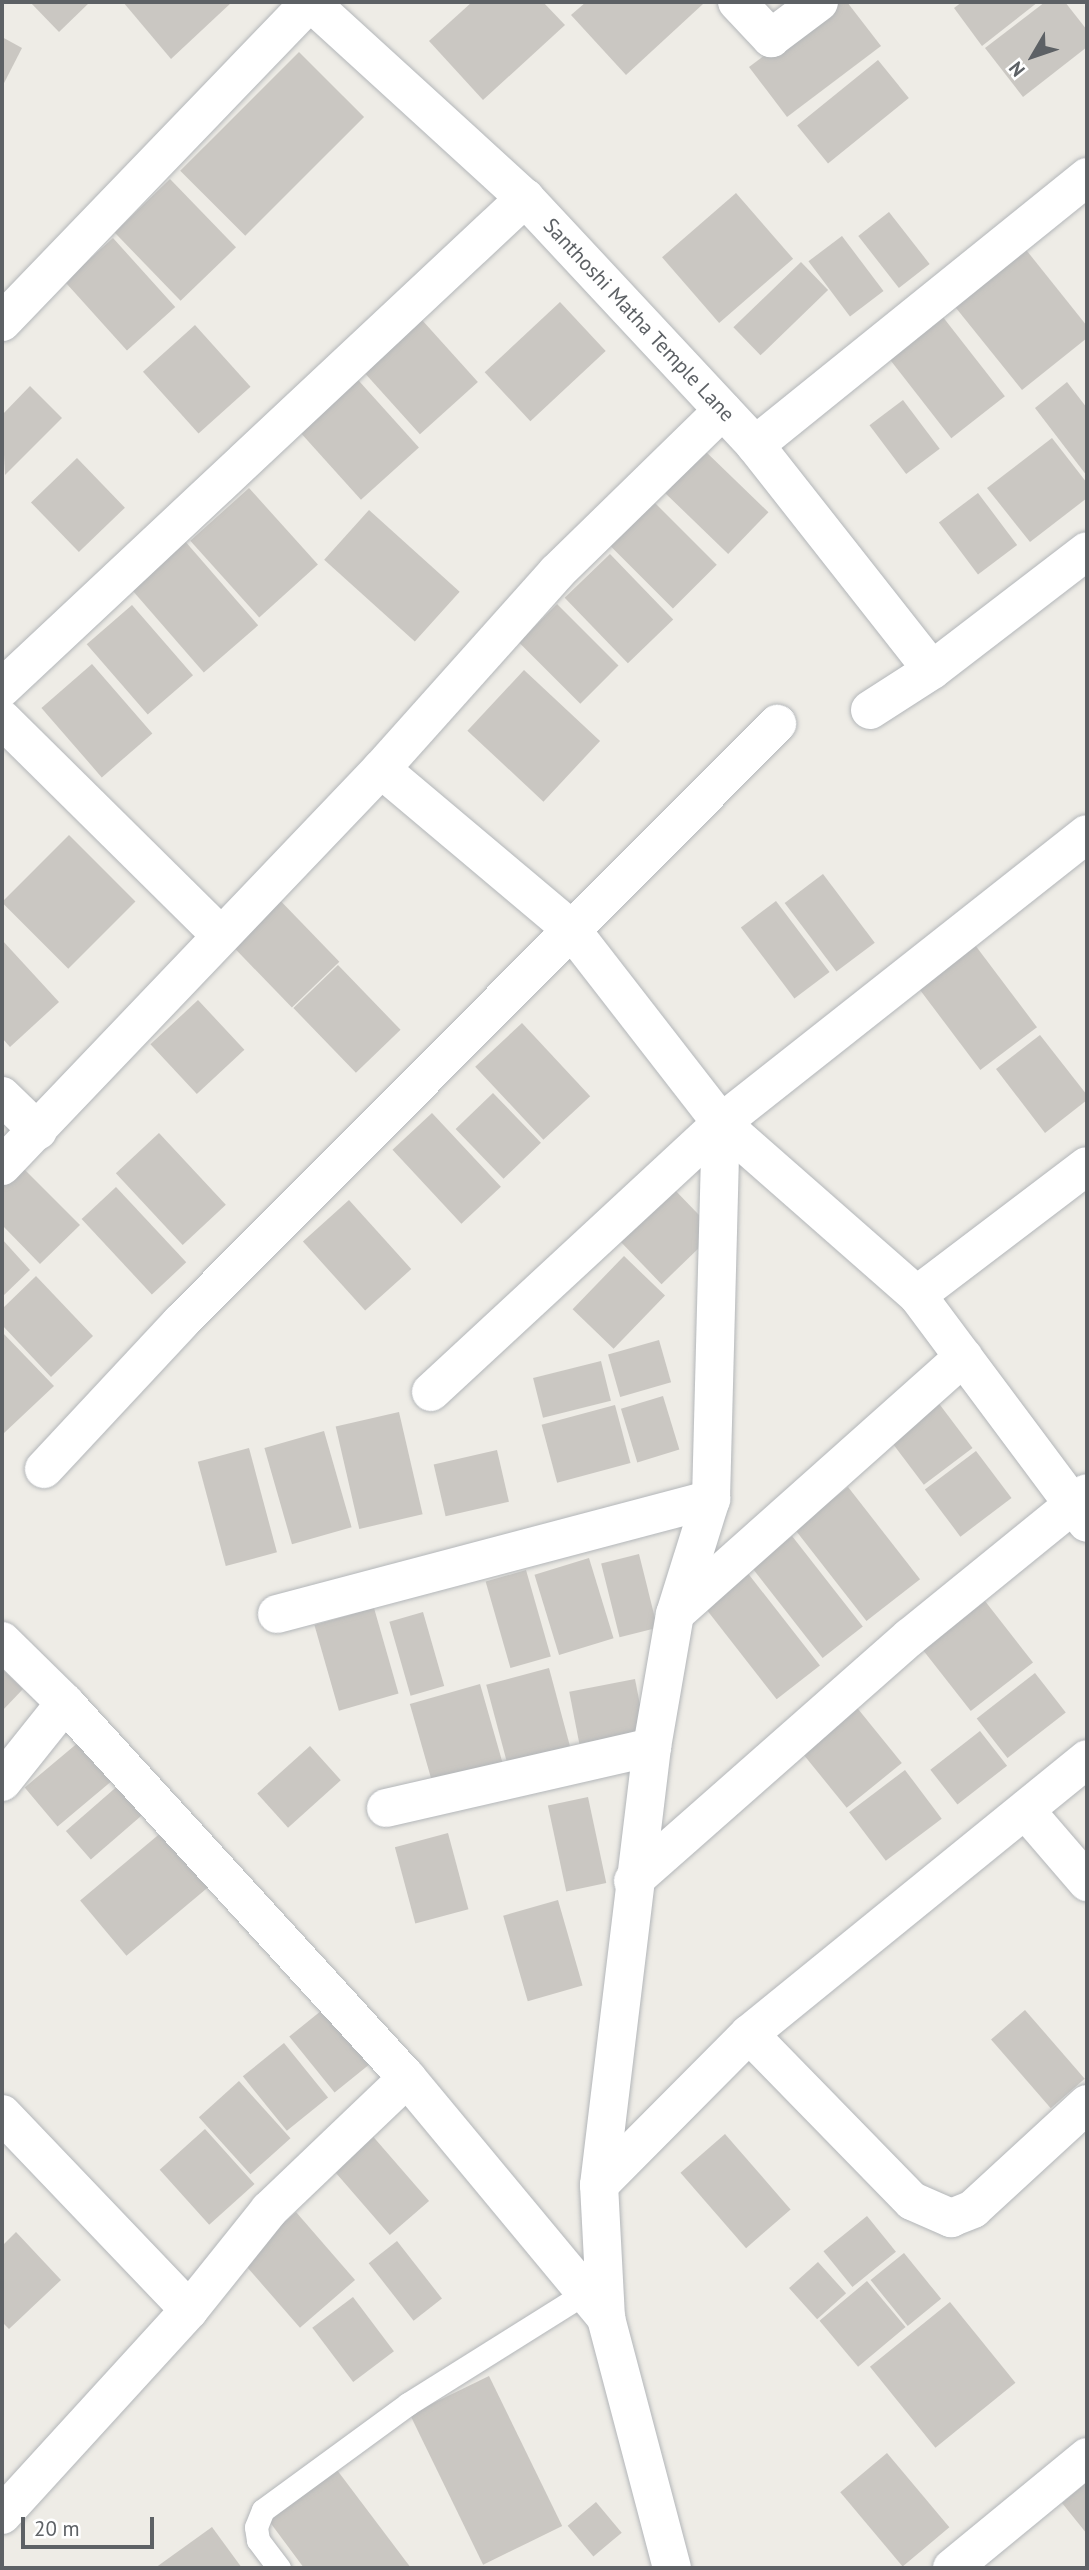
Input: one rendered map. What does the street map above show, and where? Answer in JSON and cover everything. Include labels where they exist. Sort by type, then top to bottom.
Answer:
[{"type":"street","name":"Santhoshi Matha Temple Lane","points":[[310,2],[526,198],[755,445],[932,670]]},
{"type":"street","points":[[2,322],[310,2]]},
{"type":"street","points":[[737,2],[771,37],[819,2]]},
{"type":"street","points":[[755,445],[1087,177]]},
{"type":"street","points":[[2,688],[526,198]]},
{"type":"street","points":[[2,1166],[381,769],[556,573],[723,410]]},
{"type":"street","points":[[870,710],[932,670],[1087,551]]},
{"type":"street","points":[[2,719],[220,935]]},
{"type":"street","points":[[44,1469],[180,1323],[570,928],[777,724]]},
{"type":"street","points":[[381,769],[570,928],[721,1123],[917,1295],[1082,1506],[910,1637],[633,1881]]},
{"type":"street","points":[[431,1392],[721,1123],[1087,834]]},
{"type":"street","points":[[2,1096],[38,1131]]},
{"type":"street","points":[[672,2568],[595,2306],[599,2185],[633,1881],[652,1747],[675,1614],[711,1499],[721,1123]]},
{"type":"street","points":[[917,1295],[1087,1166]]},
{"type":"street","points":[[675,1614],[963,1357]]},
{"type":"street","points":[[277,1614],[711,1499]]},
{"type":"street","points":[[2,1640],[65,1703],[407,2078],[595,2306]]},
{"type":"street","points":[[2,1782],[65,1703]]},
{"type":"street","points":[[386,1808],[652,1747]]},
{"type":"street","points":[[599,2185],[749,2035],[1087,1759]]},
{"type":"street","points":[[1026,1811],[1087,1882]]},
{"type":"street","points":[[749,2035],[912,2201],[951,2218],[974,2209],[1087,2104]]},
{"type":"street","points":[[2,2515],[190,2310],[269,2210],[407,2078]]},
{"type":"street","points":[[2,2114],[190,2310]]},
{"type":"street","points":[[952,2568],[1087,2457]]},
{"type":"lane","points":[[279,2568],[258,2540],[256,2527],[263,2510],[408,2404],[595,2306]]},
{"type":"building","points":[[30,2],[90,2],[59,32]]},
{"type":"building","points":[[123,2],[232,2],[171,59]]},
{"type":"building","points":[[472,2],[543,2],[565,25],[483,100],[429,41]]},
{"type":"building","points":[[586,2],[703,4],[626,75],[571,15]]},
{"type":"building","points":[[835,2],[847,2],[881,46],[787,117],[749,67]]},
{"type":"building","points":[[962,2],[1038,2],[982,46],[954,8]]},
{"type":"building","points":[[1045,2],[1065,2],[1087,30],[1087,47],[1023,97],[985,48]]},
{"type":"building","points":[[2,37],[22,48],[2,87]]},
{"type":"building","points":[[299,52],[364,117],[245,236],[180,171]]},
{"type":"building","points":[[878,60],[909,98],[828,164],[797,125]]},
{"type":"building","points":[[170,179],[236,247],[181,301],[115,232]]},
{"type":"building","points":[[736,193],[793,259],[719,323],[662,257]]},
{"type":"building","points":[[889,212],[930,264],[899,288],[858,236]]},
{"type":"building","points":[[842,236],[884,291],[850,316],[808,261]]},
{"type":"building","points":[[113,238],[175,307],[127,351],[65,281]]},
{"type":"building","points":[[1023,246],[1087,326],[1087,338],[1022,390],[952,303]]},
{"type":"building","points":[[801,262],[828,290],[760,355],[733,327]]},
{"type":"building","points":[[560,302],[606,351],[530,421],[485,372]]},
{"type":"building","points":[[413,310],[478,382],[420,434],[355,362]]},
{"type":"building","points":[[939,312],[1005,396],[951,438],[885,354]]},
{"type":"building","points":[[195,325],[251,387],[199,434],[143,372]]},
{"type":"building","points":[[350,371],[419,448],[361,500],[292,423]]},
{"type":"building","points":[[1067,382],[1087,408],[1087,476],[1035,408]]},
{"type":"building","points":[[30,386],[62,418],[5,475],[2,415]]},
{"type":"building","points":[[903,400],[940,449],[906,474],[869,425]]},
{"type":"building","points":[[1052,438],[1087,483],[1087,498],[1030,542],[987,488]]},
{"type":"building","points":[[703,449],[768,512],[728,554],[663,491]]},
{"type":"building","points":[[77,458],[125,508],[79,552],[31,502]]},
{"type":"building","points":[[249,488],[318,565],[259,617],[190,541]]},
{"type":"building","points":[[978,493],[1017,545],[978,574],[939,522]]},
{"type":"building","points":[[651,499],[717,565],[673,609],[607,543]]},
{"type":"building","points":[[369,510],[460,592],[415,641],[324,560]]},
{"type":"building","points":[[184,540],[258,625],[204,673],[130,587]]},
{"type":"building","points":[[610,554],[673,619],[628,663],[565,598]]},
{"type":"building","points":[[557,604],[619,666],[580,704],[519,642]]},
{"type":"building","points":[[132,605],[193,675],[148,715],[87,644]]},
{"type":"building","points":[[92,664],[152,733],[102,777],[41,708]]},
{"type":"building","points":[[524,670],[600,741],[543,802],[467,731]]},
{"type":"building","points":[[69,835],[135,901],[68,969],[2,902]]},
{"type":"building","points":[[823,874],[875,943],[836,972],[785,903]]},
{"type":"building","points":[[272,892],[339,962],[292,1008],[225,938]]},
{"type":"building","points":[[776,901],[830,972],[794,999],[741,927]]},
{"type":"building","points":[[966,933],[1037,1027],[980,1070],[909,976]]},
{"type":"building","points":[[2,940],[59,1002],[10,1047],[2,1038]]},
{"type":"building","points":[[338,965],[401,1030],[356,1073],[293,1008]]},
{"type":"building","points":[[198,1000],[244,1050],[197,1094],[150,1044]]},
{"type":"building","points":[[522,1023],[590,1096],[543,1140],[475,1067]]},
{"type":"building","points":[[1040,1035],[1087,1095],[1087,1100],[1045,1133],[996,1069]]},
{"type":"building","points":[[493,1093],[541,1143],[504,1179],[456,1129]]},
{"type":"building","points":[[432,1113],[501,1187],[461,1224],[393,1150]]},
{"type":"building","points":[[159,1133],[226,1205],[183,1245],[116,1173]]},
{"type":"building","points":[[19,1164],[80,1225],[40,1264],[2,1225],[2,1181]]},
{"type":"building","points":[[671,1186],[715,1232],[662,1284],[617,1238]]},
{"type":"building","points":[[116,1187],[186,1262],[152,1294],[82,1219]]},
{"type":"building","points":[[349,1200],[411,1269],[365,1311],[303,1241]]},
{"type":"building","points":[[2,1239],[30,1270],[2,1297]]},
{"type":"building","points":[[624,1256],[665,1296],[614,1349],[573,1309]]},
{"type":"building","points":[[36,1276],[93,1336],[51,1377],[2,1325],[2,1309]]},
{"type":"building","points":[[2,1332],[54,1386],[3,1434],[2,1433]]},
{"type":"building","points":[[659,1340],[671,1382],[620,1397],[608,1355]]},
{"type":"building","points":[[601,1361],[611,1401],[543,1418],[533,1378]]},
{"type":"building","points":[[663,1396],[679,1450],[637,1462],[621,1409]]},
{"type":"building","points":[[934,1397],[973,1448],[924,1485],[885,1434]]},
{"type":"building","points":[[615,1405],[631,1463],[557,1483],[542,1425]]},
{"type":"building","points":[[399,1412],[423,1514],[359,1529],[336,1427]]},
{"type":"building","points":[[324,1431],[352,1527],[292,1544],[264,1448]]},
{"type":"building","points":[[249,1448],[277,1552],[226,1566],[198,1462]]},
{"type":"building","points":[[497,1450],[509,1502],[446,1516],[434,1465]]},
{"type":"building","points":[[976,1451],[1012,1498],[960,1537],[925,1490]]},
{"type":"building","points":[[848,1487],[920,1579],[866,1621],[794,1529]]},
{"type":"building","points":[[792,1536],[863,1627],[823,1658],[752,1567]]},
{"type":"building","points":[[639,1554],[657,1628],[620,1637],[601,1563]]},
{"type":"building","points":[[589,1558],[614,1638],[559,1655],[534,1575]]},
{"type":"building","points":[[743,1567],[820,1666],[777,1699],[700,1601]]},
{"type":"building","points":[[526,1570],[551,1657],[510,1668],[486,1582]]},
{"type":"building","points":[[985,1601],[1033,1662],[971,1711],[923,1650]]},
{"type":"building","points":[[374,1608],[399,1694],[339,1711],[314,1625]]},
{"type":"building","points":[[423,1612],[444,1686],[411,1696],[389,1622]]},
{"type":"building","points":[[549,1668],[571,1751],[508,1768],[486,1685]]},
{"type":"building","points":[[2,1669],[23,1689],[2,1711]]},
{"type":"building","points":[[1035,1673],[1066,1712],[1007,1758],[977,1719]]},
{"type":"building","points":[[635,1679],[645,1731],[579,1744],[569,1692]]},
{"type":"building","points":[[480,1684],[504,1768],[434,1788],[410,1704]]},
{"type":"building","points":[[854,1704],[902,1763],[847,1808],[799,1749]]},
{"type":"building","points":[[980,1731],[1007,1766],[957,1804],[930,1770]]},
{"type":"building","points":[[86,1736],[119,1775],[57,1826],[25,1787]]},
{"type":"building","points":[[310,1746],[341,1780],[288,1828],[257,1794]]},
{"type":"building","points":[[905,1770],[942,1819],[886,1861],[849,1812]]},
{"type":"building","points":[[121,1783],[146,1812],[91,1860],[66,1831]]},
{"type":"building","points":[[588,1797],[606,1883],[566,1892],[548,1806]]},
{"type":"building","points":[[169,1826],[215,1881],[126,1956],[80,1901]]},
{"type":"building","points":[[448,1833],[468,1909],[415,1924],[395,1847]]},
{"type":"building","points":[[558,1900],[583,1986],[528,2001],[503,1916]]},
{"type":"building","points":[[332,2002],[377,2058],[335,2093],[289,2037]]},
{"type":"building","points":[[1025,2010],[1085,2079],[1051,2108],[991,2040]]},
{"type":"building","points":[[284,2043],[328,2097],[287,2131],[243,2076]]},
{"type":"building","points":[[239,2081],[291,2138],[250,2174],[199,2117]]},
{"type":"building","points":[[205,2129],[255,2184],[209,2225],[160,2170]]},
{"type":"building","points":[[370,2133],[429,2201],[390,2235],[331,2167]]},
{"type":"building","points":[[725,2134],[791,2209],[746,2248],[680,2173]]},
{"type":"building","points":[[296,2212],[355,2280],[300,2328],[241,2260]]},
{"type":"building","points":[[867,2216],[896,2252],[852,2287],[823,2251]]},
{"type":"building","points":[[16,2232],[61,2280],[9,2329],[2,2322],[2,2246]]},
{"type":"building","points":[[397,2241],[442,2299],[414,2321],[369,2263]]},
{"type":"building","points":[[904,2253],[941,2299],[908,2326],[871,2280]]},
{"type":"building","points":[[818,2262],[846,2293],[817,2319],[789,2288]]},
{"type":"building","points":[[867,2281],[906,2327],[858,2367],[820,2321]]},
{"type":"building","points":[[353,2297],[394,2351],[353,2382],[312,2328]]},
{"type":"building","points":[[950,2302],[1015,2383],[935,2448],[870,2367]]},
{"type":"building","points":[[489,2376],[562,2526],[483,2565],[410,2415]]},
{"type":"building","points":[[887,2453],[949,2527],[903,2567],[840,2492]]},
{"type":"building","points":[[337,2470],[411,2568],[304,2568],[269,2521]]},
{"type":"building","points":[[1087,2482],[1087,2534],[1062,2503]]},
{"type":"building","points":[[596,2502],[622,2533],[593,2556],[568,2526]]},
{"type":"building","points":[[212,2527],[242,2568],[155,2568]]}]
